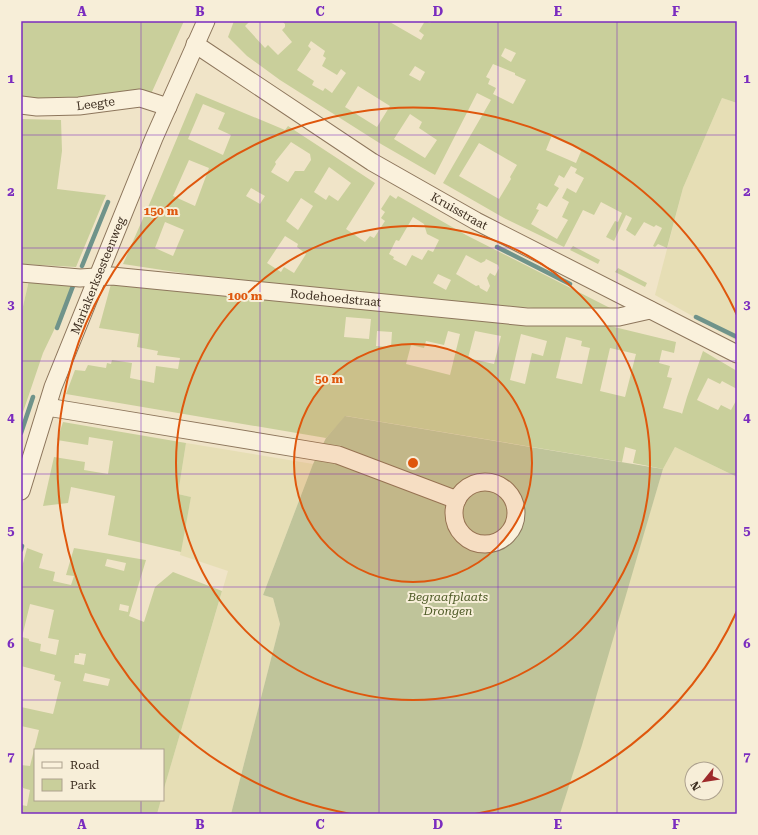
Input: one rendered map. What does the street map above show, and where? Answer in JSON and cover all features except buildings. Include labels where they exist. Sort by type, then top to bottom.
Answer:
[{"type":"street","name":"Mariakerksesteenweg","points":[[21,491],[53,387],[168,107],[206,21]]},
{"type":"street","name":"Kruisstraat","points":[[196,44],[372,162],[476,221],[737,354]]},
{"type":"street","name":"Leegte","points":[[21,105],[37,107],[78,106],[140,98],[168,107]]},
{"type":"street","name":"Rodehoedstraat","points":[[21,273],[80,278],[120,276],[527,317],[619,317],[650,310]]},
{"type":"street","points":[[47,407],[338,456],[457,500]]},
{"type":"shaded area","points":[[722,98],[737,103],[737,341],[655,295],[683,188]]},
{"type":"shaded area","points":[[21,276],[30,276],[21,315]]},
{"type":"shaded area","points":[[186,443],[313,464],[263,595],[273,598],[280,624],[231,814],[157,814],[161,801],[164,801],[164,789],[228,571],[180,555],[191,497],[178,494]]},
{"type":"shaded area","points":[[675,447],[737,477],[737,814],[560,814],[663,469]]},
{"type":"green space","points":[[21,21],[184,21],[151,94],[72,101],[21,99]]},
{"type":"green space","points":[[234,21],[250,21],[245,26],[265,48],[268,45],[278,55],[292,42],[282,30],[285,27],[285,24],[282,21],[388,21],[421,40],[424,35],[419,31],[425,21],[430,23],[432,21],[737,21],[737,103],[722,98],[683,188],[667,248],[658,244],[655,247],[653,246],[662,228],[656,225],[654,227],[644,222],[635,236],[626,230],[632,218],[626,215],[614,241],[606,237],[615,221],[618,222],[622,213],[601,202],[594,215],[583,210],[564,247],[504,218],[443,183],[491,100],[477,93],[435,175],[381,144],[280,80],[247,56],[228,37]],"holes":[[[311,41],[325,51],[323,56],[326,58],[322,66],[337,75],[341,69],[346,73],[332,93],[325,88],[323,91],[312,85],[314,81],[297,70],[311,49],[308,46]],[[505,48],[516,53],[511,62],[501,56]],[[493,64],[515,73],[515,75],[526,80],[513,104],[493,94],[496,88],[488,84],[490,79],[486,77]],[[415,66],[425,72],[420,81],[409,75]],[[358,86],[390,106],[377,127],[345,107]],[[410,114],[422,122],[419,128],[437,140],[425,158],[394,139]],[[552,135],[582,149],[576,163],[546,150]],[[479,143],[517,165],[510,177],[511,179],[499,199],[459,176]],[[571,166],[577,169],[575,173],[584,178],[576,193],[567,188],[562,198],[569,202],[562,217],[568,220],[557,239],[531,224],[539,210],[536,209],[539,203],[547,207],[559,188],[554,185],[559,175],[564,178]]]},
{"type":"green space","points":[[196,93],[285,130],[288,126],[375,183],[346,229],[365,242],[370,236],[374,238],[385,221],[381,218],[385,212],[381,209],[390,195],[396,199],[398,196],[466,235],[612,309],[533,308],[360,296],[363,291],[241,282],[123,264]],"holes":[[[203,104],[225,113],[218,129],[231,135],[223,155],[188,139]],[[291,142],[310,154],[311,160],[304,171],[295,171],[288,182],[271,172],[276,164],[275,162]],[[189,160],[209,168],[195,206],[173,196]],[[329,167],[351,183],[338,201],[329,195],[326,200],[314,192]],[[251,188],[265,196],[260,204],[246,196]],[[301,198],[313,206],[298,230],[286,221]],[[413,217],[424,224],[427,234],[439,240],[433,252],[428,250],[422,260],[412,255],[406,266],[393,259],[394,257],[389,254],[396,240],[399,241]],[[165,222],[184,230],[173,256],[155,248]],[[285,236],[298,244],[297,247],[306,254],[294,273],[284,267],[281,272],[267,263]],[[466,255],[481,263],[486,259],[498,265],[499,268],[495,276],[490,273],[487,278],[490,286],[487,292],[480,288],[479,285],[476,286],[456,274]],[[438,274],[451,280],[446,290],[433,283]]]},
{"type":"green space","points":[[21,119],[61,120],[62,151],[57,189],[106,195],[76,267],[21,264]]},
{"type":"green space","points":[[573,246],[600,260],[598,264],[570,250]]},
{"type":"green space","points":[[618,268],[647,283],[645,287],[615,272]]},
{"type":"green space","points":[[30,276],[76,284],[43,353],[21,418],[21,315]]},
{"type":"green space","points":[[111,284],[606,325],[676,342],[674,353],[662,350],[659,363],[670,366],[667,377],[672,378],[663,408],[682,414],[703,351],[737,371],[737,389],[722,381],[720,384],[708,378],[697,400],[718,410],[721,405],[731,410],[737,399],[737,477],[675,447],[663,469],[633,463],[636,450],[625,447],[622,462],[346,416],[326,438],[66,394],[75,370],[85,371],[88,365],[106,368],[107,363],[111,364],[112,360],[132,363],[130,378],[154,383],[156,366],[178,369],[180,358],[157,355],[158,351],[137,347],[139,334],[99,328]],"holes":[[[346,317],[371,319],[369,339],[344,337]],[[377,331],[392,332],[391,347],[376,346]],[[448,331],[460,334],[450,375],[406,364],[411,345],[424,348],[426,341],[444,345]],[[475,331],[501,336],[494,364],[468,358]],[[521,334],[547,341],[543,356],[532,353],[525,384],[510,380]],[[566,337],[582,341],[581,346],[590,348],[582,384],[556,378]],[[610,348],[636,354],[625,397],[600,391]]]},
{"type":"green space","name":"Begraafplaats Drongen","points":[[345,416],[663,469],[582,745],[560,814],[231,814],[280,624],[273,598],[263,595],[313,464],[326,438]]},
{"type":"green space","points":[[63,422],[186,443],[178,494],[191,497],[181,552],[108,535],[115,496],[71,487],[68,503],[43,506],[54,457],[85,462],[84,470],[108,474],[113,441],[89,437],[88,445],[57,440]]},
{"type":"green space","points":[[27,548],[43,554],[39,568],[55,572],[53,581],[71,585],[74,576],[66,575],[74,548],[146,560],[129,616],[144,622],[155,587],[173,572],[222,591],[164,789],[164,749],[34,749],[39,730],[21,726],[21,707],[53,714],[61,682],[54,680],[55,675],[21,666],[21,571]],"holes":[[[107,559],[126,563],[124,571],[105,566]],[[30,604],[54,610],[48,638],[59,640],[56,655],[40,651],[41,644],[29,641],[29,639],[22,637]],[[120,604],[129,606],[128,612],[119,610]],[[79,653],[86,654],[84,665],[74,663],[75,655],[79,655]],[[85,673],[110,679],[108,686],[83,681]]]},
{"type":"green space","points":[[34,750],[34,801],[161,801],[157,814],[21,814],[21,805],[27,806],[30,790],[21,786],[21,765],[30,766]]},
{"type":"waterway","points":[[82,266],[108,202]]},
{"type":"waterway","points":[[497,247],[570,284]]},
{"type":"waterway","points":[[57,328],[73,286]]},
{"type":"waterway","points":[[696,317],[737,337]]},
{"type":"waterway","points":[[21,433],[33,397]]},
{"type":"waterway","points":[[21,550],[22,546]]}]
